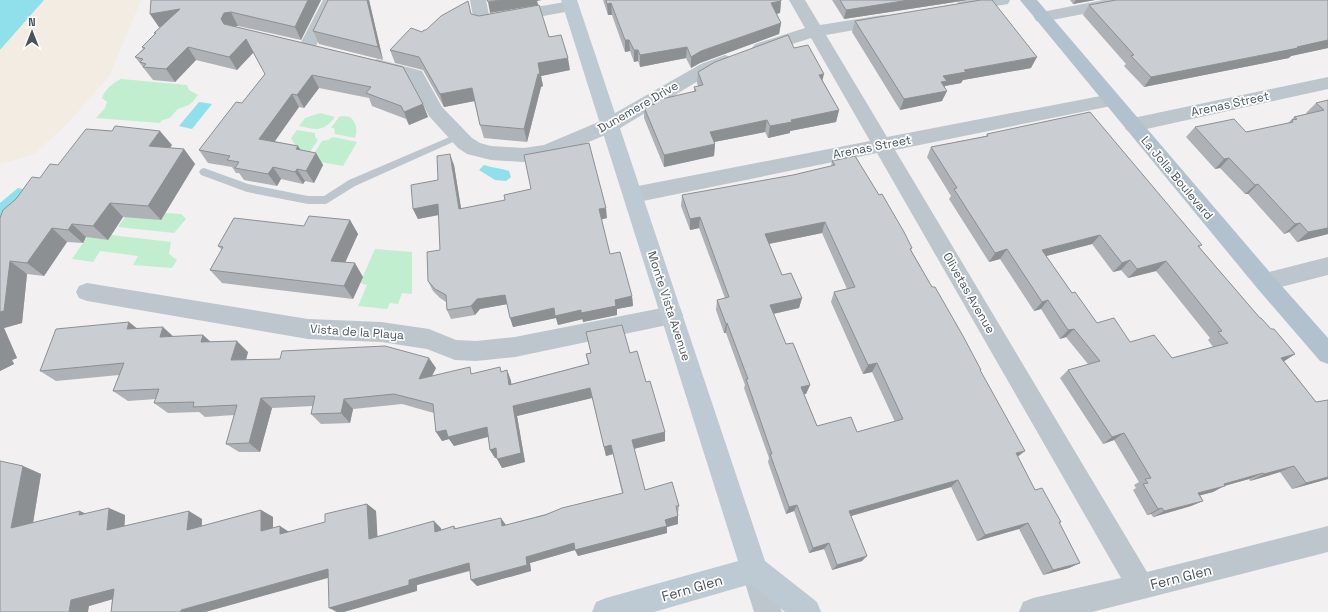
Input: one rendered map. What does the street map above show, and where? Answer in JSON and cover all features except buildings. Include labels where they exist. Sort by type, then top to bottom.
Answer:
[{"type":"main road","name":"La Jolla Boulevard","points":[[1028,0],[1265,282],[1328,354]]},
{"type":"street","points":[[307,48],[331,0]]},
{"type":"street","points":[[478,0],[482,22],[570,3]]},
{"type":"street","name":"Olivetas Avenue","points":[[797,0],[1141,587]]},
{"type":"street","points":[[949,9],[1002,0]]},
{"type":"street","points":[[1042,17],[1129,0]]},
{"type":"street","name":"Monte Vista Avenue","points":[[570,3],[768,612]]},
{"type":"street","name":"Dunemere Drive","points":[[358,61],[416,75],[435,111],[474,149],[491,153],[531,155],[551,150],[610,125],[707,68],[815,31],[896,18]]},
{"type":"street","name":"Arenas Street","points":[[1133,125],[1328,83]]},
{"type":"street","name":"Arenas Street","points":[[633,195],[1111,100]]},
{"type":"street","points":[[1265,282],[1328,266]]},
{"type":"street","name":"Vista de la Playa","points":[[87,292],[274,324],[308,328],[388,333],[429,339],[455,350],[476,352],[515,347],[672,315]]},
{"type":"street","name":"Fern Glen","points":[[1033,612],[1141,587],[1328,539]]},
{"type":"street","points":[[754,570],[807,612]]},
{"type":"street","name":"Fern Glen","points":[[606,612],[754,570]]},
{"type":"lane","points":[[204,172],[247,188],[308,200],[326,200],[352,183],[459,136]]},
{"type":"green space","points":[[121,79],[187,85],[189,90],[198,95],[190,104],[178,109],[171,117],[162,120],[160,123],[96,118],[105,108],[107,102],[102,98],[105,92]]},
{"type":"green space","points":[[320,113],[335,117],[327,125],[319,129],[299,126],[305,118]]},
{"type":"green space","points":[[339,117],[350,117],[354,121],[356,126],[355,138],[335,134],[334,128],[331,128]]},
{"type":"green space","points":[[297,130],[315,133],[315,137],[318,140],[307,156],[301,155],[291,138]]},
{"type":"green space","points":[[333,137],[357,142],[343,166],[315,161],[311,158],[322,141]]},
{"type":"green space","points":[[165,213],[181,214],[186,219],[174,233],[118,227],[125,217]]},
{"type":"green space","points":[[111,235],[171,242],[169,254],[177,260],[172,268],[133,265],[138,256],[100,251],[93,262],[72,259],[87,237],[108,240]]},
{"type":"green space","points":[[375,249],[412,252],[412,294],[402,293],[398,304],[390,303],[387,309],[358,306],[367,285],[360,283]]},
{"type":"sand","points":[[44,0],[141,0],[110,75],[68,123],[33,155],[0,164],[0,50]]},
{"type":"water","points":[[0,0],[44,0],[0,50]]},
{"type":"water","points":[[199,102],[212,104],[192,129],[179,126]]},
{"type":"water","points":[[484,165],[509,171],[511,177],[506,181],[495,180],[479,170]]},
{"type":"water","points":[[18,188],[27,190],[0,223],[0,203]]}]
